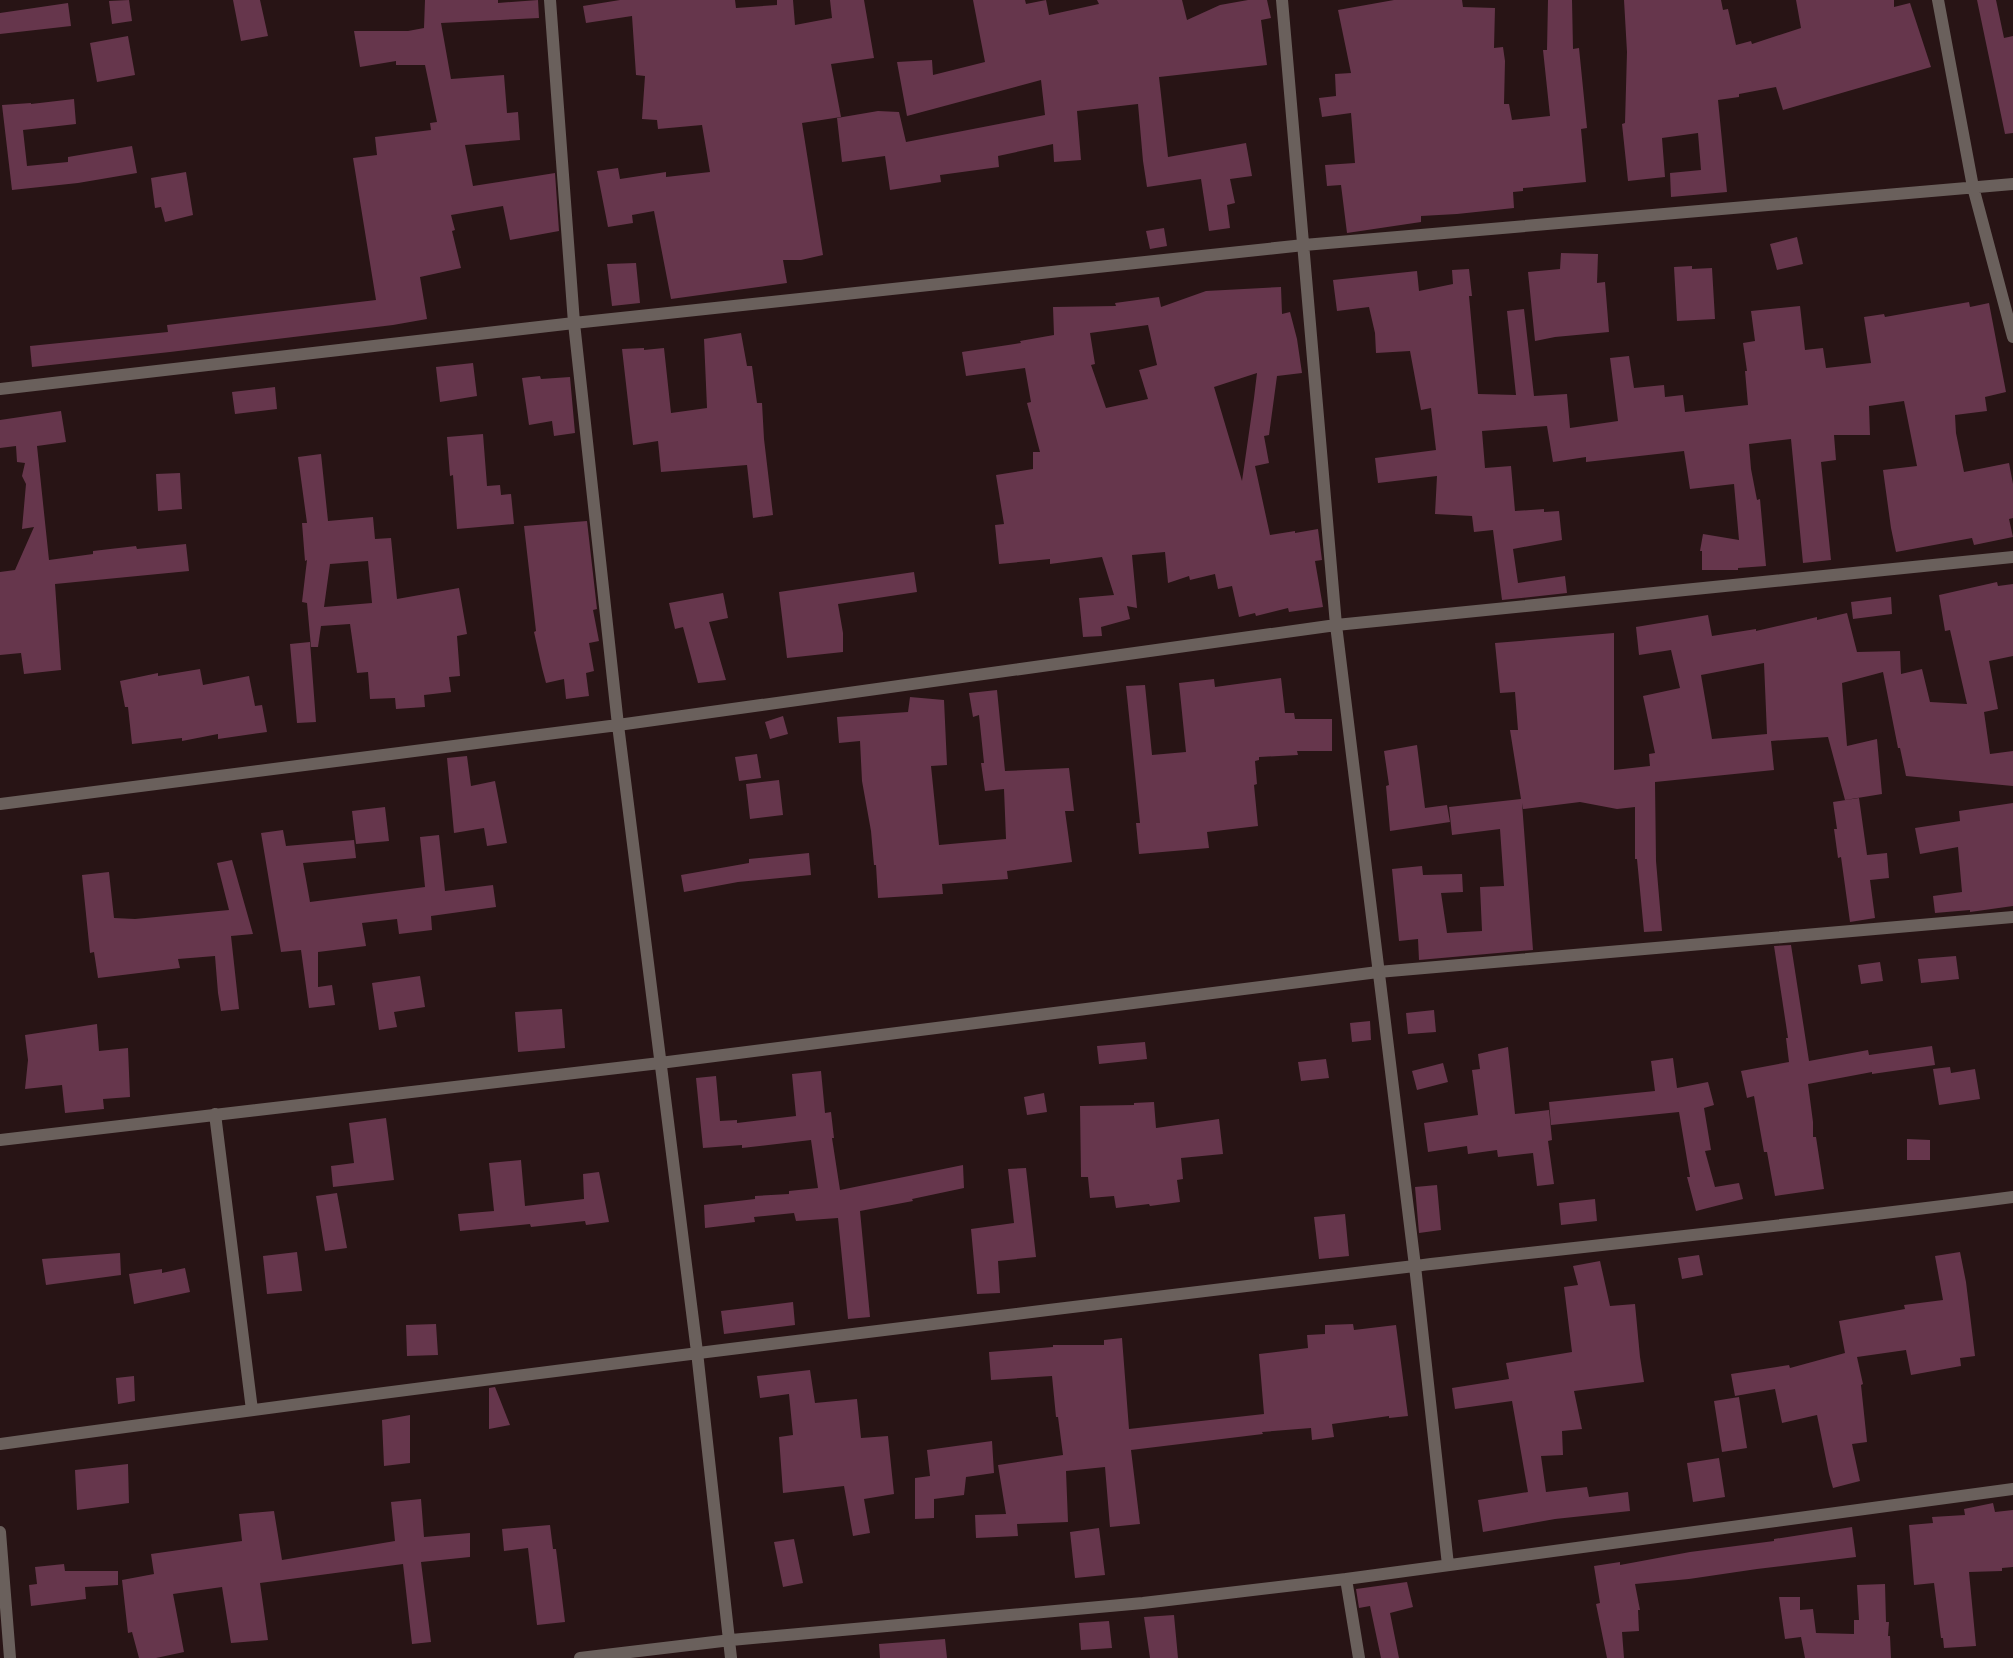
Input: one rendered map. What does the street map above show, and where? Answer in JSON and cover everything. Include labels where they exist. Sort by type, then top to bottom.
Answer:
[{"type":"street","points":[[550,0],[574,323],[618,725],[697,1352],[731,1640],[731,1658]]},
{"type":"street","points":[[1282,0],[1336,625],[1415,1266],[1448,1565]]},
{"type":"street","points":[[1938,0],[1973,187],[2013,337]]},
{"type":"street","points":[[0,389],[574,323],[1304,245],[2013,184]]},
{"type":"street","points":[[0,804],[618,725],[1336,625],[2013,557]]},
{"type":"street","points":[[0,1140],[660,1063],[1378,972],[2013,917]]},
{"type":"street","points":[[215,1114],[252,1410]]},
{"type":"street","points":[[0,1444],[697,1352],[2013,1197]]},
{"type":"street","points":[[580,1658],[731,1640],[1131,1604],[1346,1579],[2013,1489]]},
{"type":"street","points":[[0,1532],[10,1658]]},
{"type":"street","points":[[1346,1579],[1359,1658]]},
{"type":"building","points":[[129,0],[132,21],[112,24],[109,1]]},
{"type":"building","points":[[233,0],[260,0],[268,36],[241,41]]},
{"type":"building","points":[[425,0],[498,0],[498,3],[538,0],[539,18],[441,23],[451,79],[504,75],[507,113],[518,112],[520,140],[465,145],[473,186],[555,173],[559,231],[510,240],[503,206],[451,215],[455,230],[452,231],[461,268],[420,277],[427,319],[393,325],[32,367],[30,346],[168,332],[167,325],[376,300],[353,158],[377,155],[375,137],[431,130],[430,123],[437,122],[425,65],[396,65],[396,61],[360,67],[354,31],[408,31],[424,28]]},
{"type":"building","points":[[620,0],[735,0],[736,8],[777,5],[777,0],[793,0],[795,25],[832,18],[830,0],[864,0],[874,58],[831,64],[841,117],[802,123],[823,255],[801,260],[783,260],[787,283],[671,299],[654,211],[632,215],[633,223],[608,227],[597,171],[618,168],[620,179],[666,172],[666,177],[710,172],[702,125],[658,129],[657,120],[642,119],[645,76],[636,75],[632,16],[586,23],[583,6]]},
{"type":"building","points":[[973,0],[1025,0],[1026,4],[1046,0],[1049,15],[1099,4],[1097,0],[1182,0],[1187,20],[1220,5],[1248,0],[1267,0],[1271,18],[1261,20],[1267,65],[1159,77],[1168,157],[1246,143],[1252,176],[1230,179],[1235,203],[1227,205],[1230,228],[1209,231],[1201,179],[1147,187],[1138,104],[1077,111],[1081,160],[1054,162],[1053,144],[998,156],[999,167],[940,175],[941,182],[890,190],[885,156],[842,162],[837,118],[878,111],[899,112],[906,142],[1045,115],[1041,80],[907,116],[897,62],[932,60],[933,75],[985,62]]},
{"type":"building","points":[[1394,0],[1462,0],[1463,7],[1495,8],[1494,48],[1503,47],[1504,104],[1509,104],[1512,120],[1550,116],[1543,50],[1547,50],[1548,0],[1572,0],[1573,49],[1579,48],[1587,128],[1581,129],[1586,182],[1523,188],[1523,191],[1513,192],[1514,208],[1421,216],[1421,222],[1347,233],[1341,185],[1327,186],[1325,165],[1355,163],[1351,113],[1322,117],[1319,98],[1336,96],[1335,74],[1351,73],[1338,10]]},
{"type":"building","points":[[1624,0],[1721,0],[1723,10],[1728,9],[1736,45],[1751,41],[1752,44],[1801,28],[1796,0],[1894,0],[1894,7],[1910,3],[1931,67],[1783,110],[1776,87],[1718,100],[1727,192],[1671,197],[1670,173],[1701,170],[1698,133],[1662,138],[1665,177],[1628,181],[1622,124],[1625,123],[1627,52]]},
{"type":"building","points":[[1977,0],[1996,0],[2004,38],[2013,36],[2013,133],[2005,134]]},
{"type":"building","points":[[68,3],[71,26],[0,34],[0,13]]},
{"type":"building","points":[[128,36],[135,75],[97,82],[90,43]]},
{"type":"building","points":[[74,99],[76,124],[23,130],[27,166],[68,162],[68,157],[132,146],[137,173],[78,183],[12,190],[2,105]]},
{"type":"building","points":[[186,172],[193,215],[165,222],[161,207],[155,208],[151,178]]},
{"type":"building","points":[[1164,228],[1167,246],[1150,249],[1146,231]]},
{"type":"building","points":[[1797,237],[1803,264],[1777,270],[1770,244]]},
{"type":"building","points":[[1561,253],[1598,254],[1597,283],[1605,282],[1609,332],[1535,341],[1528,272],[1560,269]]},
{"type":"building","points":[[636,263],[640,303],[612,306],[607,264]]},
{"type":"building","points":[[1692,266],[1692,269],[1712,268],[1715,319],[1677,321],[1674,267]]},
{"type":"building","points":[[1469,269],[1472,296],[1469,296],[1478,394],[1516,395],[1507,311],[1524,309],[1534,396],[1567,394],[1570,428],[1618,421],[1610,358],[1629,356],[1634,388],[1664,385],[1665,397],[1683,395],[1685,412],[1748,405],[1743,343],[1755,341],[1751,311],[1800,306],[1805,350],[1823,348],[1826,368],[1871,363],[1864,317],[1884,314],[1885,317],[1969,302],[1970,307],[1989,303],[2006,392],[1985,397],[1987,411],[1955,415],[1956,433],[1964,472],[2009,463],[2013,484],[2013,518],[2009,519],[2013,537],[1974,545],[1972,538],[1896,552],[1883,470],[1917,466],[1904,401],[1869,406],[1870,435],[1834,435],[1836,460],[1821,462],[1831,560],[1803,563],[1791,439],[1749,444],[1757,500],[1760,499],[1766,566],[1738,568],[1738,570],[1702,570],[1702,551],[1700,551],[1703,534],[1739,540],[1734,484],[1690,489],[1684,451],[1586,462],[1586,457],[1553,462],[1547,426],[1482,431],[1485,468],[1511,466],[1515,511],[1544,509],[1544,512],[1559,511],[1562,540],[1513,549],[1518,583],[1565,576],[1567,593],[1502,600],[1493,530],[1474,532],[1472,516],[1435,514],[1437,476],[1378,483],[1375,458],[1436,450],[1431,408],[1421,410],[1410,351],[1376,353],[1375,333],[1369,307],[1337,311],[1333,280],[1417,271],[1419,291],[1453,284],[1452,270]]},
{"type":"building","points":[[1281,287],[1282,314],[1290,312],[1302,373],[1277,376],[1269,435],[1264,436],[1269,463],[1255,466],[1270,535],[1318,529],[1322,560],[1315,561],[1323,607],[1289,612],[1288,608],[1256,616],[1255,613],[1239,617],[1232,586],[1218,589],[1215,574],[1190,580],[1189,576],[1168,583],[1165,552],[1132,555],[1137,608],[1127,606],[1130,619],[1101,627],[1102,636],[1083,637],[1079,598],[1114,595],[1102,557],[1050,564],[1050,559],[999,564],[995,525],[1004,524],[996,475],[1033,469],[1033,452],[1040,452],[1027,403],[1031,402],[1025,368],[966,376],[962,352],[1021,343],[1020,341],[1054,335],[1053,307],[1116,306],[1115,303],[1159,297],[1161,307],[1206,291]],"holes":[[[1148,325],[1157,365],[1139,370],[1148,399],[1106,408],[1091,365],[1095,364],[1090,333]],[[1257,373],[1254,398],[1242,481],[1214,387]]]},
{"type":"building","points":[[741,333],[747,366],[752,366],[757,403],[762,403],[773,515],[753,518],[747,465],[661,472],[658,441],[633,445],[622,349],[664,348],[671,413],[707,408],[704,339]]},
{"type":"building","points":[[473,363],[477,396],[440,402],[436,367]]},
{"type":"building","points":[[540,376],[541,379],[570,377],[575,433],[554,436],[552,421],[529,425],[522,378]]},
{"type":"building","points":[[275,387],[277,409],[235,414],[232,392]]},
{"type":"building","points":[[61,411],[66,442],[37,446],[49,560],[93,554],[93,551],[186,544],[189,571],[55,584],[61,670],[24,674],[21,653],[0,655],[0,572],[15,570],[34,527],[22,529],[26,484],[22,476],[25,463],[17,462],[16,446],[0,448],[0,420]]},
{"type":"building","points":[[483,434],[487,486],[500,485],[501,495],[511,494],[514,524],[457,529],[453,475],[450,476],[447,437]]},
{"type":"building","points":[[321,454],[328,521],[373,517],[375,539],[391,538],[397,599],[459,588],[467,634],[457,636],[460,676],[449,677],[451,692],[424,695],[425,707],[396,709],[395,698],[370,699],[368,672],[357,673],[350,624],[321,626],[318,647],[311,647],[307,603],[302,602],[307,560],[305,561],[302,523],[307,523],[298,457]],"holes":[[[368,561],[372,603],[324,607],[330,564]]]},
{"type":"building","points":[[180,473],[182,509],[158,511],[156,474]]},
{"type":"building","points":[[587,521],[597,609],[593,610],[599,641],[589,643],[594,671],[586,673],[589,696],[566,699],[564,679],[546,683],[542,668],[534,632],[536,631],[524,526]]},
{"type":"building","points":[[914,572],[917,592],[838,604],[843,633],[843,652],[787,658],[779,592]]},
{"type":"building","points":[[1997,582],[1998,586],[2013,584],[2013,656],[1989,661],[1998,709],[1984,712],[1990,754],[2013,751],[2013,786],[1906,776],[1883,672],[1842,683],[1847,746],[1877,739],[1882,794],[1845,800],[1828,737],[1771,741],[1774,770],[1655,782],[1656,861],[1662,931],[1644,932],[1637,859],[1635,859],[1635,807],[1617,809],[1580,802],[1523,809],[1522,803],[1533,950],[1419,960],[1418,939],[1399,941],[1392,869],[1422,866],[1423,875],[1462,874],[1463,892],[1441,893],[1447,933],[1482,931],[1480,887],[1504,886],[1500,829],[1452,835],[1449,807],[1521,799],[1510,730],[1518,730],[1515,692],[1500,693],[1495,643],[1614,633],[1614,770],[1650,766],[1649,754],[1655,753],[1643,696],[1680,688],[1671,650],[1639,655],[1636,627],[1708,615],[1712,636],[1756,629],[1756,631],[1817,617],[1817,620],[1847,613],[1857,652],[1900,651],[1901,674],[1922,669],[1930,702],[1967,704],[1950,630],[1945,631],[1939,595]],"holes":[[[1764,663],[1767,734],[1712,739],[1701,675]]]},
{"type":"building","points":[[723,593],[728,618],[709,622],[726,680],[698,683],[683,627],[675,629],[669,603]]},
{"type":"building","points":[[1891,597],[1892,614],[1853,619],[1851,602]]},
{"type":"building","points":[[310,642],[316,722],[297,723],[290,644]]},
{"type":"building","points":[[200,669],[203,685],[249,676],[255,706],[262,705],[267,732],[218,739],[218,734],[182,741],[182,738],[132,744],[128,707],[125,707],[120,681],[158,673],[158,676]]},
{"type":"building","points":[[1281,678],[1285,713],[1294,713],[1295,719],[1332,719],[1332,751],[1297,751],[1298,755],[1259,757],[1259,760],[1255,761],[1257,784],[1254,785],[1258,826],[1207,832],[1209,848],[1139,854],[1136,823],[1140,823],[1126,686],[1145,685],[1152,755],[1186,752],[1179,683],[1214,679],[1215,687]]},
{"type":"building","points":[[997,690],[1005,771],[1069,768],[1074,811],[1065,811],[1072,862],[1007,871],[1008,879],[942,884],[943,894],[878,898],[876,865],[874,865],[871,831],[862,781],[860,741],[839,743],[837,717],[908,712],[910,697],[944,700],[947,765],[931,766],[939,845],[1006,839],[1004,789],[985,791],[979,715],[973,717],[969,693]]},
{"type":"building","points":[[783,716],[788,734],[770,739],[765,722]]},
{"type":"building","points":[[1417,745],[1425,808],[1447,805],[1450,822],[1390,831],[1386,786],[1389,785],[1384,751]]},
{"type":"building","points":[[757,754],[761,778],[739,781],[735,757]]},
{"type":"building","points":[[467,756],[471,786],[495,781],[507,843],[487,846],[484,828],[454,833],[447,758]]},
{"type":"building","points":[[779,780],[783,815],[750,819],[746,784]]},
{"type":"building","points":[[1859,798],[1867,855],[1887,853],[1889,878],[1870,880],[1875,918],[1850,922],[1841,857],[1838,858],[1833,802]]},
{"type":"building","points":[[2013,803],[2013,906],[1970,912],[1970,910],[1935,913],[1933,896],[1962,892],[1958,847],[1920,854],[1915,828],[1960,821],[1959,811]]},
{"type":"building","points":[[385,807],[389,841],[356,844],[352,811]]},
{"type":"building","points":[[283,830],[286,846],[354,840],[356,858],[303,863],[310,902],[425,887],[420,837],[439,835],[445,891],[493,885],[496,907],[431,916],[432,930],[399,934],[397,919],[362,923],[366,946],[318,952],[318,987],[332,985],[335,1005],[309,1008],[301,950],[281,952],[261,833]]},
{"type":"building","points":[[809,853],[811,875],[738,882],[684,892],[681,875],[749,863],[749,859]]},
{"type":"building","points":[[232,860],[253,934],[231,936],[239,1009],[221,1011],[215,956],[178,959],[180,968],[98,978],[94,952],[90,953],[82,875],[109,872],[114,918],[135,919],[229,910],[217,863]]},
{"type":"building","points":[[1791,945],[1809,1061],[1868,1050],[1869,1055],[1932,1046],[1935,1065],[1872,1074],[1872,1072],[1808,1084],[1813,1137],[1816,1137],[1824,1189],[1775,1196],[1754,1096],[1747,1098],[1741,1071],[1789,1062],[1786,1038],[1788,1038],[1774,946]]},
{"type":"building","points":[[1956,956],[1959,979],[1921,983],[1918,959]]},
{"type":"building","points":[[1880,962],[1883,981],[1861,984],[1858,965]]},
{"type":"building","points":[[420,976],[425,1007],[394,1012],[397,1027],[379,1030],[372,983]]},
{"type":"building","points":[[562,1009],[565,1048],[518,1052],[515,1012]]},
{"type":"building","points":[[1434,1010],[1436,1032],[1408,1034],[1406,1013]]},
{"type":"building","points":[[1370,1021],[1371,1040],[1352,1042],[1350,1023]]},
{"type":"building","points":[[97,1024],[99,1051],[128,1048],[130,1097],[103,1099],[104,1109],[65,1113],[62,1085],[25,1089],[28,1060],[25,1035]]},
{"type":"building","points":[[1145,1042],[1147,1059],[1099,1064],[1097,1046]]},
{"type":"building","points":[[1508,1047],[1515,1114],[1549,1110],[1552,1140],[1548,1141],[1554,1184],[1537,1186],[1533,1153],[1498,1157],[1497,1150],[1468,1154],[1467,1146],[1428,1152],[1424,1123],[1478,1115],[1472,1070],[1480,1069],[1478,1054]]},
{"type":"building","points":[[1673,1058],[1677,1088],[1708,1082],[1714,1105],[1704,1108],[1711,1150],[1705,1151],[1715,1187],[1739,1183],[1743,1199],[1696,1211],[1687,1177],[1690,1177],[1679,1112],[1551,1125],[1549,1102],[1655,1091],[1651,1061]]},
{"type":"building","points":[[1326,1059],[1329,1078],[1301,1081],[1298,1062]]},
{"type":"building","points":[[1443,1063],[1448,1082],[1417,1090],[1412,1071]]},
{"type":"building","points":[[1950,1067],[1951,1073],[1975,1069],[1980,1099],[1939,1105],[1933,1069]]},
{"type":"building","points":[[821,1071],[825,1113],[831,1112],[834,1138],[832,1138],[840,1190],[963,1165],[964,1188],[860,1211],[870,1317],[848,1319],[838,1218],[796,1221],[794,1213],[754,1217],[755,1222],[705,1228],[704,1205],[818,1188],[811,1140],[742,1148],[742,1145],[703,1148],[696,1078],[716,1076],[720,1121],[737,1120],[737,1123],[796,1116],[792,1074]]},
{"type":"building","points":[[1044,1093],[1047,1112],[1027,1115],[1024,1097]]},
{"type":"building","points":[[1154,1102],[1156,1128],[1219,1119],[1223,1154],[1181,1158],[1183,1179],[1177,1180],[1180,1202],[1116,1208],[1114,1196],[1090,1198],[1088,1177],[1081,1177],[1080,1106],[1134,1105],[1134,1103]]},
{"type":"building","points":[[386,1118],[394,1180],[333,1187],[331,1166],[354,1163],[349,1123]]},
{"type":"building","points":[[1907,1139],[1930,1140],[1930,1160],[1907,1160]]},
{"type":"building","points":[[521,1160],[525,1206],[584,1199],[583,1174],[599,1172],[609,1222],[586,1225],[585,1221],[531,1227],[530,1224],[460,1231],[458,1214],[494,1211],[489,1163]]},
{"type":"building","points":[[1026,1168],[1036,1257],[998,1261],[1000,1293],[977,1294],[971,1229],[1014,1223],[1008,1169]]},
{"type":"building","points":[[1437,1185],[1441,1230],[1419,1233],[1415,1187]]},
{"type":"building","points":[[337,1193],[347,1248],[325,1251],[316,1196]]},
{"type":"building","points":[[1595,1199],[1597,1221],[1561,1225],[1559,1203]]},
{"type":"building","points":[[1345,1214],[1349,1256],[1319,1259],[1314,1217]]},
{"type":"building","points":[[297,1252],[302,1291],[267,1294],[263,1256]]},
{"type":"building","points":[[1960,1252],[1975,1356],[1960,1358],[1961,1366],[1911,1375],[1906,1350],[1857,1357],[1863,1384],[1861,1385],[1867,1442],[1852,1444],[1860,1481],[1833,1488],[1817,1415],[1782,1423],[1775,1389],[1735,1396],[1731,1374],[1789,1365],[1790,1368],[1845,1353],[1839,1321],[1905,1309],[1904,1305],[1943,1300],[1935,1256]]},
{"type":"building","points":[[120,1253],[121,1275],[46,1285],[42,1259]]},
{"type":"building","points":[[1699,1255],[1703,1275],[1682,1279],[1678,1258]]},
{"type":"building","points":[[1600,1261],[1610,1306],[1635,1304],[1644,1382],[1574,1391],[1582,1429],[1562,1431],[1563,1455],[1541,1456],[1546,1492],[1587,1487],[1589,1497],[1628,1492],[1630,1511],[1555,1519],[1483,1532],[1478,1500],[1528,1492],[1512,1401],[1455,1409],[1452,1388],[1509,1379],[1506,1363],[1572,1352],[1564,1287],[1578,1285],[1573,1266]]},
{"type":"building","points":[[185,1268],[190,1292],[134,1304],[129,1274],[162,1269],[162,1273]]},
{"type":"building","points":[[793,1302],[795,1325],[724,1334],[721,1311]]},
{"type":"building","points":[[436,1324],[438,1355],[407,1356],[406,1325]]},
{"type":"building","points":[[1353,1324],[1354,1330],[1396,1325],[1408,1416],[1389,1418],[1389,1416],[1332,1424],[1334,1437],[1312,1440],[1311,1428],[1262,1432],[1263,1434],[1131,1450],[1140,1524],[1110,1527],[1105,1467],[1066,1471],[1068,1522],[1017,1524],[1018,1536],[976,1538],[975,1515],[1006,1514],[998,1465],[1063,1455],[1052,1376],[991,1380],[989,1352],[1053,1347],[1053,1345],[1104,1345],[1104,1340],[1122,1338],[1129,1429],[1264,1414],[1259,1354],[1308,1348],[1307,1335],[1325,1334],[1325,1325]]},
{"type":"building","points":[[810,1370],[815,1403],[857,1399],[861,1438],[888,1436],[894,1494],[864,1499],[870,1533],[853,1536],[844,1486],[783,1493],[779,1437],[793,1435],[789,1394],[760,1398],[757,1376]]},
{"type":"building","points":[[134,1376],[135,1401],[118,1404],[116,1378]]},
{"type":"building","points":[[495,1387],[510,1425],[489,1429],[489,1388]]},
{"type":"building","points":[[1739,1397],[1747,1448],[1722,1452],[1714,1401]]},
{"type":"building","points":[[410,1415],[410,1463],[384,1466],[382,1420]]},
{"type":"building","points":[[992,1441],[994,1473],[966,1477],[964,1495],[934,1499],[934,1518],[915,1519],[915,1478],[930,1476],[927,1450]]},
{"type":"building","points":[[1719,1458],[1725,1497],[1693,1502],[1687,1463]]},
{"type":"building","points":[[128,1464],[129,1503],[77,1510],[75,1470]]},
{"type":"building","points":[[421,1499],[424,1537],[470,1533],[470,1557],[421,1562],[431,1642],[412,1644],[403,1564],[260,1583],[268,1640],[231,1643],[222,1587],[173,1594],[184,1652],[156,1658],[139,1658],[132,1632],[128,1633],[122,1580],[154,1574],[151,1554],[242,1541],[239,1514],[274,1511],[282,1560],[395,1541],[391,1502]]},
{"type":"building","points":[[1993,1503],[1995,1512],[2013,1510],[2013,1567],[2002,1568],[2002,1571],[1969,1572],[1976,1646],[1944,1648],[1934,1583],[1914,1585],[1909,1525],[1933,1523],[1932,1517],[1965,1515],[1964,1509]]},
{"type":"building","points":[[550,1525],[553,1549],[556,1549],[565,1622],[537,1625],[528,1548],[504,1551],[502,1529]]},
{"type":"building","points":[[1852,1527],[1856,1557],[1635,1584],[1640,1610],[1638,1610],[1639,1631],[1622,1632],[1624,1658],[1607,1658],[1596,1604],[1600,1603],[1594,1566],[1620,1562],[1620,1565]]},
{"type":"building","points":[[1099,1528],[1105,1575],[1075,1578],[1070,1532]]},
{"type":"building","points":[[794,1539],[803,1583],[783,1587],[774,1542]]},
{"type":"building","points":[[64,1564],[65,1571],[118,1571],[118,1585],[85,1587],[86,1599],[31,1606],[29,1585],[37,1584],[35,1567]]},
{"type":"building","points":[[1407,1582],[1413,1607],[1390,1613],[1399,1658],[1381,1658],[1370,1606],[1359,1608],[1356,1589]]},
{"type":"building","points":[[1885,1584],[1886,1622],[1889,1622],[1891,1658],[1805,1658],[1801,1637],[1785,1639],[1779,1597],[1800,1597],[1800,1610],[1813,1609],[1816,1633],[1854,1634],[1854,1620],[1859,1620],[1857,1585]]},
{"type":"building","points":[[1174,1615],[1178,1658],[1150,1658],[1144,1617]]},
{"type":"building","points":[[1109,1621],[1112,1648],[1081,1650],[1079,1623]]},
{"type":"building","points":[[945,1639],[947,1658],[880,1658],[879,1644]]}]
